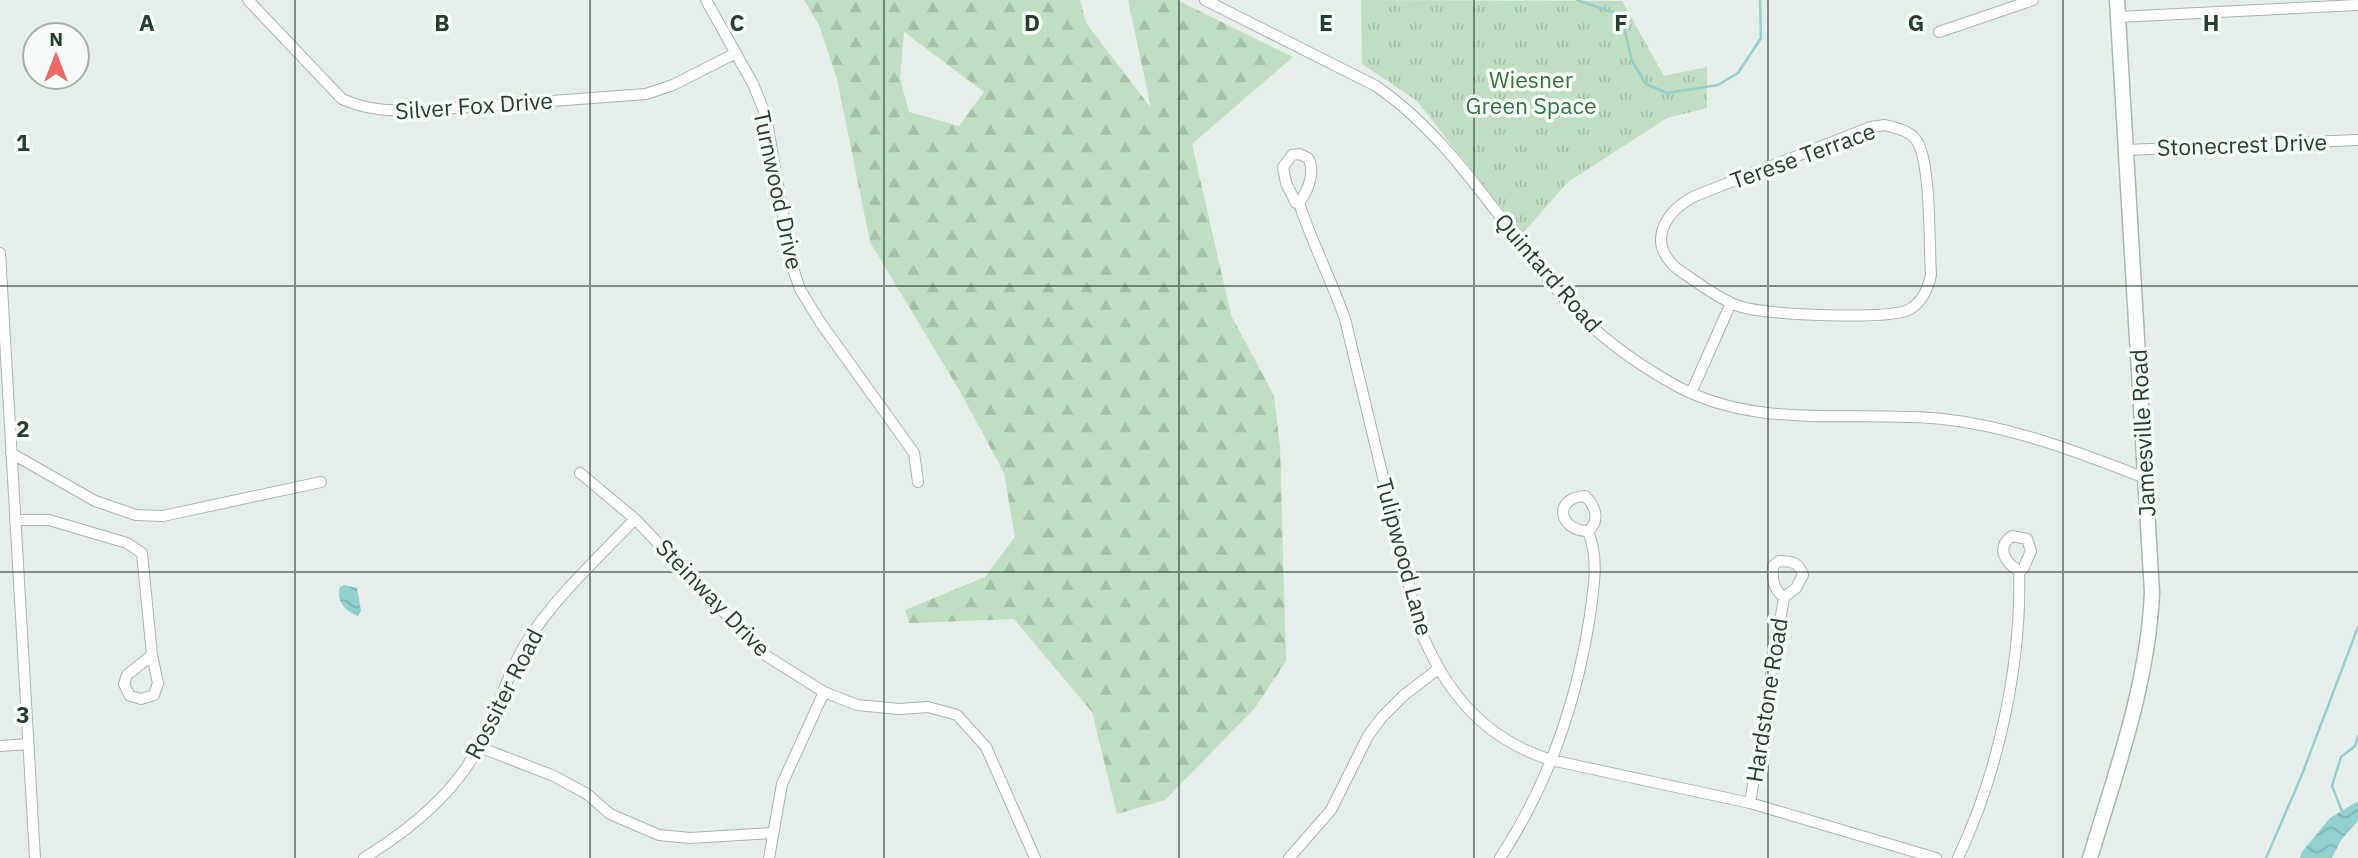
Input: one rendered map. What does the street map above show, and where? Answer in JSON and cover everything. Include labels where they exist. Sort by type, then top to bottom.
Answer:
[{"type":"street","name":"Silver Fox Drive","points":[[248,0],[342,99],[360,107],[380,111],[416,111],[646,94],[673,85],[736,53]]},
{"type":"street","name":"Turnwood Drive","points":[[706,0],[753,84],[766,116],[792,266],[800,289],[820,322],[914,453],[918,482]]},
{"type":"street","name":"Quintard Road","points":[[1205,0],[1376,86],[1399,103],[1454,160],[1569,304],[1612,344],[1642,366],[1691,393],[1717,404],[1772,415],[1890,416],[1976,424],[2029,438],[2146,478]]},
{"type":"street","points":[[1940,32],[2033,0]]},
{"type":"street","name":"Jamesville Road","points":[[2090,858],[2143,674],[2150,632],[2152,593],[2117,0]]},
{"type":"street","points":[[2118,17],[2358,5]]},
{"type":"street","name":"Terese Terrace","points":[[1885,125],[1899,128],[1915,139],[1923,158],[1931,275],[1920,301],[1908,310],[1898,313],[1870,314],[1764,312],[1731,303],[1707,290],[1674,266],[1667,256],[1662,245],[1664,225],[1678,205],[1871,127],[1885,125]]},
{"type":"street","name":"Stonecrest Drive","points":[[2127,150],[2358,139]]},
{"type":"street","name":"Tulipwood Lane","points":[[1299,203],[1312,172],[1312,165],[1308,158],[1292,155],[1285,161],[1283,176],[1296,203],[1299,203],[1314,249],[1333,285],[1345,319],[1419,627],[1438,669],[1469,710],[1494,732],[1525,751],[1551,760],[1749,803],[1936,858]]},
{"type":"street","points":[[0,253],[35,858]]},
{"type":"street","points":[[1691,393],[1731,303]]},
{"type":"street","points":[[11,453],[94,501],[136,515],[163,516],[321,482]]},
{"type":"street","name":"Steinway Drive","points":[[580,472],[635,519],[765,655],[824,692],[857,705],[899,709],[928,707],[957,715],[986,747],[1035,858]]},
{"type":"street","name":"Rossiter Road","points":[[364,858],[400,836],[453,785],[479,747],[510,673],[527,641],[546,615],[635,519]]},
{"type":"street","points":[[15,520],[49,520],[127,543],[142,553],[152,655],[158,683],[154,695],[141,699],[130,696],[124,684],[127,675],[152,655]]},
{"type":"street","points":[[1500,858],[1534,797],[1569,713],[1584,655],[1594,590],[1595,560],[1588,531]]},
{"type":"street","points":[[1958,858],[1985,793],[2002,730],[2010,689],[2017,624],[2019,570]]},
{"type":"street","name":"Hardstone Road","points":[[1749,803],[1784,597]]},
{"type":"street","points":[[1289,858],[1331,810],[1368,736],[1382,717],[1403,695],[1438,669]]},
{"type":"street","points":[[769,858],[782,784],[824,692]]},
{"type":"street","points":[[0,746],[28,744]]},
{"type":"street","points":[[479,747],[554,776],[587,794],[610,814],[659,835],[690,838],[772,833]]},
{"type":"green space","points":[[804,0],[1080,0],[1086,23],[1151,108],[1128,0],[1177,0],[1293,57],[1192,144],[1231,315],[1274,396],[1280,446],[1286,661],[1255,708],[1165,800],[1117,814],[1092,712],[1014,619],[909,623],[905,610],[985,577],[1015,537],[1004,473],[961,393],[870,242],[837,79],[819,25]],"holes":[[[904,32],[984,92],[959,126],[909,112],[900,79]]]},
{"type":"green space","name":"Wiesner Green Space","points":[[1361,0],[1622,1],[1664,76],[1707,67],[1707,108],[1667,118],[1568,182],[1522,234],[1417,101],[1362,64]]},
{"type":"water","points":[[344,585],[357,588],[361,611],[358,616],[346,609],[339,597],[340,587]]},
{"type":"water","points":[[2358,801],[2358,821],[2341,840],[2332,858],[2300,858],[2301,853],[2330,818]]},
{"type":"waterway","points":[[1577,0],[1621,15],[1632,61],[1646,84],[1667,93],[1718,85],[1738,73],[1761,38],[1760,0]]},
{"type":"waterway","points":[[2266,858],[2301,777],[2358,627]]},
{"type":"waterway","points":[[2342,811],[2332,786],[2341,757],[2355,746],[2358,736]]}]
